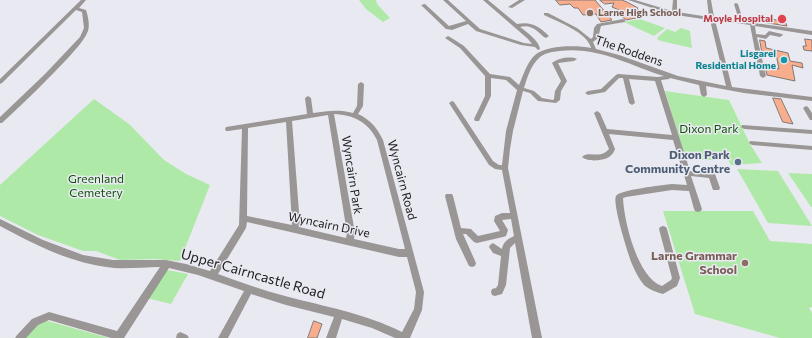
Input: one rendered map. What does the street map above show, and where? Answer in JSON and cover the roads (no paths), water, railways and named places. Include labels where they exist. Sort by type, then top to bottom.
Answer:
[{"type":"street","points":[[0,82],[84,0]]},
{"type":"street","points":[[445,0],[476,28],[525,45],[536,46]]},
{"type":"street","points":[[485,0],[516,26],[542,53],[535,59],[521,89],[508,137],[505,168],[537,338]]},
{"type":"street","points":[[630,0],[638,1],[674,14],[812,34]]},
{"type":"street","points":[[674,14],[675,0]]},
{"type":"street","points":[[709,0],[712,19],[729,88]]},
{"type":"street","points":[[510,7],[519,1]]},
{"type":"street","points":[[736,4],[740,17],[749,24],[755,35],[763,76]]},
{"type":"street","points":[[423,5],[448,28],[469,22]]},
{"type":"street","points":[[0,121],[69,53],[81,38],[86,30],[84,11],[76,8]]},
{"type":"street","points":[[546,14],[586,35],[591,41],[594,50]]},
{"type":"street","points":[[591,41],[595,38],[599,25],[623,21]]},
{"type":"street","points":[[516,26],[525,23],[530,24],[546,36]]},
{"type":"street","points":[[755,35],[765,37],[769,33],[780,35]]},
{"type":"street","points":[[448,38],[462,46],[488,76],[488,96],[477,119]]},
{"type":"street","name":"The Roddens","points":[[542,53],[571,47],[594,50],[609,53],[646,69],[669,76],[729,88],[812,99]]},
{"type":"street","points":[[488,76],[505,77],[513,82],[518,88],[533,92],[540,100],[552,102],[556,101],[558,91],[564,81],[556,63],[558,61],[574,59]]},
{"type":"street","points":[[588,94],[603,91],[616,77],[625,76],[658,78],[669,76]]},
{"type":"street","points":[[625,76],[632,103]]},
{"type":"street","points":[[658,78],[698,209]]},
{"type":"street","points":[[702,83],[704,94]]},
{"type":"street","points":[[356,116],[360,106],[361,84]]},
{"type":"street","points":[[308,98],[310,115]]},
{"type":"street","points":[[452,103],[491,163],[498,167],[505,168]]},
{"type":"street","points":[[806,108],[812,118]]},
{"type":"street","name":"Wyncairn Road","points":[[228,129],[330,112],[343,112],[356,116],[365,120],[372,127],[380,140],[410,253],[420,299],[417,312],[404,338]]},
{"type":"street","name":"Wyncairn Park","points":[[330,112],[350,233],[349,242]]},
{"type":"street","points":[[584,157],[605,156],[610,152],[612,147],[597,113]]},
{"type":"street","points":[[289,119],[296,225],[294,230]]},
{"type":"street","points":[[212,276],[240,231],[243,220],[245,126]]},
{"type":"street","points":[[744,127],[812,132]]},
{"type":"street","points":[[605,131],[676,138]]},
{"type":"street","points":[[752,143],[812,148]]},
{"type":"street","points":[[687,173],[712,176],[716,188]]},
{"type":"street","points":[[663,229],[676,278],[674,283],[663,290],[654,288],[649,283],[635,262],[619,197],[624,194],[672,187],[691,188]]},
{"type":"street","points":[[451,197],[460,240],[469,262]]},
{"type":"street","points":[[458,230],[468,231],[476,240],[504,234],[504,230],[498,221],[498,218],[502,216],[513,216]]},
{"type":"street","name":"Wyncairn Drive","points":[[243,220],[249,219],[401,253],[410,253]]},
{"type":"street","name":"Upper Cairncastle Road","points":[[0,222],[30,239],[100,262],[118,265],[168,264],[186,268],[249,290],[374,323],[404,338]]},
{"type":"street","points":[[495,292],[499,291],[502,285],[506,247],[510,242],[517,238]]},
{"type":"street","points":[[493,247],[505,254]]},
{"type":"street","points":[[20,338],[33,323],[48,316],[119,337],[168,264]]},
{"type":"street","points":[[223,338],[249,290]]},
{"type":"street","points":[[332,338],[340,313]]},
{"type":"place","name":"Larne High School","points":[[590,13]]},
{"type":"place","name":"Moyle Hospital","points":[[782,19]]},
{"type":"place","name":"Lisgarel Residential Home","points":[[784,60]]},
{"type":"place","name":"Dixon Park Community Centre","points":[[738,162]]},
{"type":"place","name":"Larne Grammar School","points":[[745,263]]},
{"type":"park label","name":"Dixon Park","points":[[709,129]]},
{"type":"park label","name":"Greenland Cemetery","points":[[96,186]]}]
